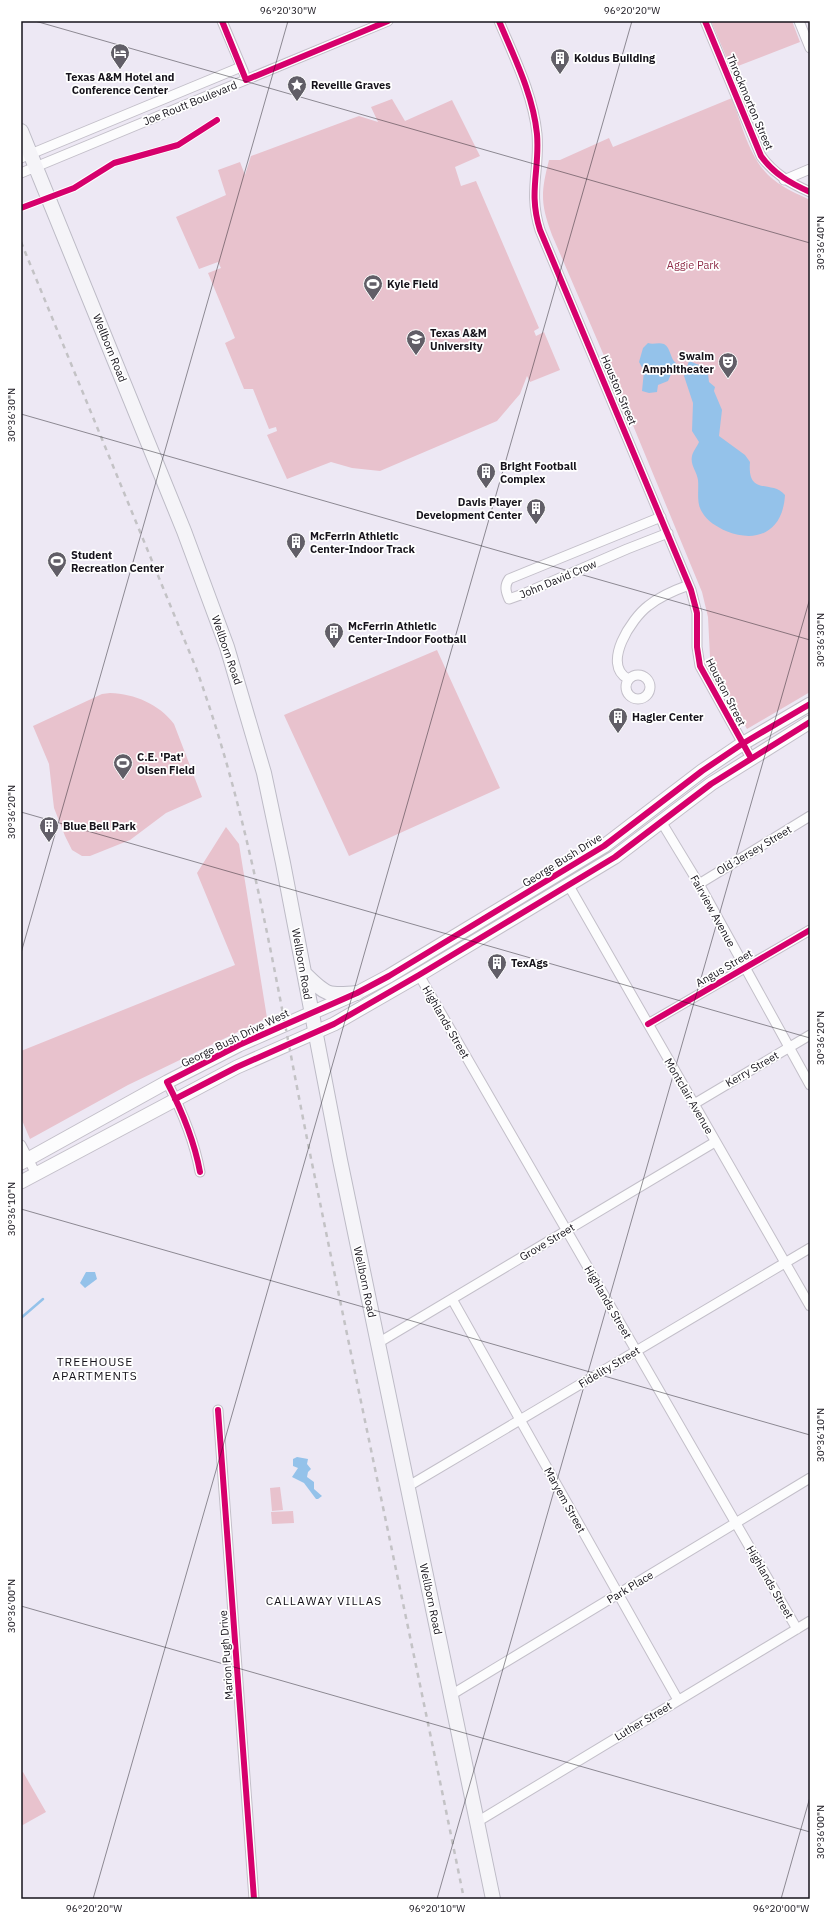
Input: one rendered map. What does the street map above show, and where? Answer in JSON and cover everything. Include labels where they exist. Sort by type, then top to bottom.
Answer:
[{"type":"main road","name":"Wellborn Road","points":[[21,131],[29,160],[181,524],[227,647],[264,773],[305,974],[314,1032],[492,1899]]},
{"type":"main road","name":"George Bush Drive","points":[[311,1013],[357,993],[481,921],[598,850],[628,829],[702,771],[742,744],[810,704]]},
{"type":"main road","points":[[21,1181],[237,1067],[334,1024],[419,975],[569,886],[614,857],[711,784],[810,722]]},
{"type":"main road","points":[[569,886],[569,878],[627,839],[628,829]]},
{"type":"main road","points":[[305,974],[326,992],[339,995],[357,993]]},
{"type":"main road","name":"George Bush Drive West","points":[[24,1161],[167,1082],[239,1045],[311,1013]]},
{"type":"street","points":[[222,21],[246,80]]},
{"type":"street","name":"Joe Routt Boulevard","points":[[29,160],[107,137],[388,21]]},
{"type":"street","name":"Houston Street","points":[[499,21],[532,109],[537,139],[534,200],[538,223],[689,585],[696,609],[696,648],[700,666],[751,758]]},
{"type":"street","name":"Throckmorton Street","points":[[705,21],[759,151],[770,167],[784,180],[810,192]]},
{"type":"street","points":[[799,21],[810,48]]},
{"type":"street","name":"Joe Routt Boulevard","points":[[29,160],[102,125],[241,68]]},
{"type":"street","points":[[148,106],[154,118]]},
{"type":"street","points":[[102,125],[107,137]]},
{"type":"street","points":[[21,173],[29,160]]},
{"type":"street","points":[[784,180],[810,169]]},
{"type":"street","name":"John David Crow","points":[[661,517],[509,579],[506,583],[506,592],[509,599],[627,548],[668,533]]},
{"type":"street","points":[[628,679],[620,672],[617,659],[629,627],[642,611],[652,602],[668,593],[689,585]]},
{"type":"street","name":"Old Jersey Street","points":[[699,884],[810,816]]},
{"type":"street","name":"Fairview Avenue","points":[[662,822],[699,884],[788,1048],[810,1085]]},
{"type":"street","name":"Montclair Avenue","points":[[569,886],[810,1306]]},
{"type":"street","name":"Angus Street","points":[[648,1024],[810,930]]},
{"type":"street","name":"Highlands Street","points":[[419,975],[797,1628]]},
{"type":"street","name":"Kerry Street","points":[[694,1104],[810,1035]]},
{"type":"street","points":[[167,1082],[176,1099],[196,1149],[200,1172]]},
{"type":"street","name":"Grove Street","points":[[378,1343],[715,1142]]},
{"type":"street","points":[[21,1145],[24,1161],[36,1174]]},
{"type":"street","name":"Fidelity Street","points":[[407,1487],[810,1248]]},
{"type":"street","name":"Maryem Street","points":[[452,1299],[678,1700]]},
{"type":"street","name":"Marion Pugh Drive","points":[[218,1410],[254,1899]]},
{"type":"street","name":"Park Place","points":[[451,1695],[810,1478]]},
{"type":"street","name":"Luther Street","points":[[476,1822],[810,1621]]},
{"type":"green space","points":[[711,21],[792,21],[800,42],[738,66],[734,59],[728,61]]},
{"type":"green space","name":"Aggie Park","points":[[732,98],[743,131],[759,163],[778,183],[810,200],[810,692],[747,729],[715,671],[710,657],[708,617],[702,592],[608,365],[552,235],[545,214],[543,198],[544,181],[549,160],[560,160],[609,138],[613,147]]},
{"type":"green space","name":"Kyle Field","points":[[392,99],[405,121],[452,100],[480,156],[455,167],[461,186],[476,181],[539,328],[534,331],[536,336],[544,332],[560,370],[530,382],[527,376],[520,394],[497,421],[380,471],[352,468],[331,462],[287,479],[267,435],[277,431],[276,427],[269,429],[253,389],[244,389],[225,343],[235,338],[208,273],[221,268],[218,262],[199,269],[176,217],[226,195],[218,170],[240,162],[245,175],[251,156],[359,116],[378,122],[371,107]]},
{"type":"green space","points":[[437,650],[500,788],[349,856],[284,715]]},
{"type":"green space","name":"C.E. 'Pat' Olsen Field","points":[[110,693],[128,695],[146,701],[168,717],[174,724],[202,797],[166,813],[130,840],[90,856],[82,856],[72,850],[54,808],[49,764],[33,726],[102,694]]},
{"type":"green space","points":[[226,827],[239,844],[267,1018],[128,1085],[30,1139],[21,1118],[21,1051],[235,965],[197,873]]},
{"type":"green space","points":[[280,1487],[283,1510],[272,1511],[270,1488]]},
{"type":"green space","points":[[293,1511],[294,1523],[272,1524],[271,1512]]},
{"type":"green space","points":[[23,1772],[46,1812],[21,1826],[21,1773]]},
{"type":"water","points":[[648,343],[664,344],[668,348],[676,363],[668,381],[658,385],[657,392],[649,393],[642,391],[644,371],[639,362],[643,348]]},
{"type":"water","points":[[689,361],[699,365],[702,371],[708,374],[709,382],[715,387],[714,391],[722,410],[719,436],[745,455],[750,462],[750,473],[752,480],[756,484],[780,490],[785,495],[783,507],[774,526],[758,535],[738,535],[726,531],[709,521],[700,508],[698,501],[698,480],[692,459],[693,452],[699,442],[692,431],[693,403],[684,376]]},
{"type":"water","points":[[86,1272],[95,1272],[97,1279],[85,1288],[80,1283]]},
{"type":"water","points":[[297,1457],[308,1459],[307,1464],[311,1469],[308,1472],[307,1477],[314,1482],[314,1489],[322,1496],[318,1499],[316,1499],[304,1483],[292,1477],[298,1468],[293,1466],[293,1459]]},
{"type":"waterway","points":[[21,1318],[43,1299]]},
{"type":"railway","points":[[21,242],[196,668],[217,730],[234,792],[264,918],[301,1109],[464,1899]]},
{"type":"cycle path","points":[[222,21],[246,80],[388,21]]},
{"type":"cycle path","points":[[499,21],[522,76],[535,119],[537,134],[535,204],[540,230],[691,590],[697,613],[697,647],[700,666],[751,758]]},
{"type":"cycle path","points":[[705,21],[761,156],[777,173],[810,192]]},
{"type":"cycle path","points":[[21,208],[74,188],[114,163],[178,145],[217,120]]},
{"type":"cycle path","points":[[200,1172],[187,1126],[167,1082],[239,1045],[357,993],[389,976],[604,846],[702,771],[742,744],[810,704]]},
{"type":"cycle path","points":[[175,1099],[237,1067],[334,1024],[419,975],[615,857],[711,784],[810,722]]},
{"type":"cycle path","points":[[648,1024],[810,930]]},
{"type":"cycle path","points":[[218,1410],[254,1899]]},
{"type":"place","name":"Texas A&M Hotel and Conference Center","points":[[120,70]]},
{"type":"place","name":"Koldus Building","points":[[560,75]]},
{"type":"place","name":"Reveille Graves","points":[[297,102]]},
{"type":"place","name":"Kyle Field","points":[[373,301]]},
{"type":"place","name":"Texas A&M University","points":[[416,356]]},
{"type":"place","name":"Swaim Amphitheater","points":[[728,379]]},
{"type":"place","name":"Bright Football Complex","points":[[486,489]]},
{"type":"place","name":"Davis Player Development Center","points":[[536,525]]},
{"type":"place","name":"McFerrin Athletic Center-Indoor Track","points":[[296,559]]},
{"type":"place","name":"Student Recreation Center","points":[[57,578]]},
{"type":"place","name":"McFerrin Athletic Center-Indoor Football","points":[[334,649]]},
{"type":"place","name":"Hagler Center","points":[[618,734]]},
{"type":"place","name":"C.E. 'Pat' Olsen Field","points":[[123,780]]},
{"type":"place","name":"Blue Bell Park","points":[[49,843]]},
{"type":"place","name":"TexAgs","points":[[497,980]]},
{"type":"district","name":"TREEHOUSE APARTMENTS","points":[[95,1368]]},
{"type":"district","name":"CALLAWAY VILLAS","points":[[324,1600]]}]
